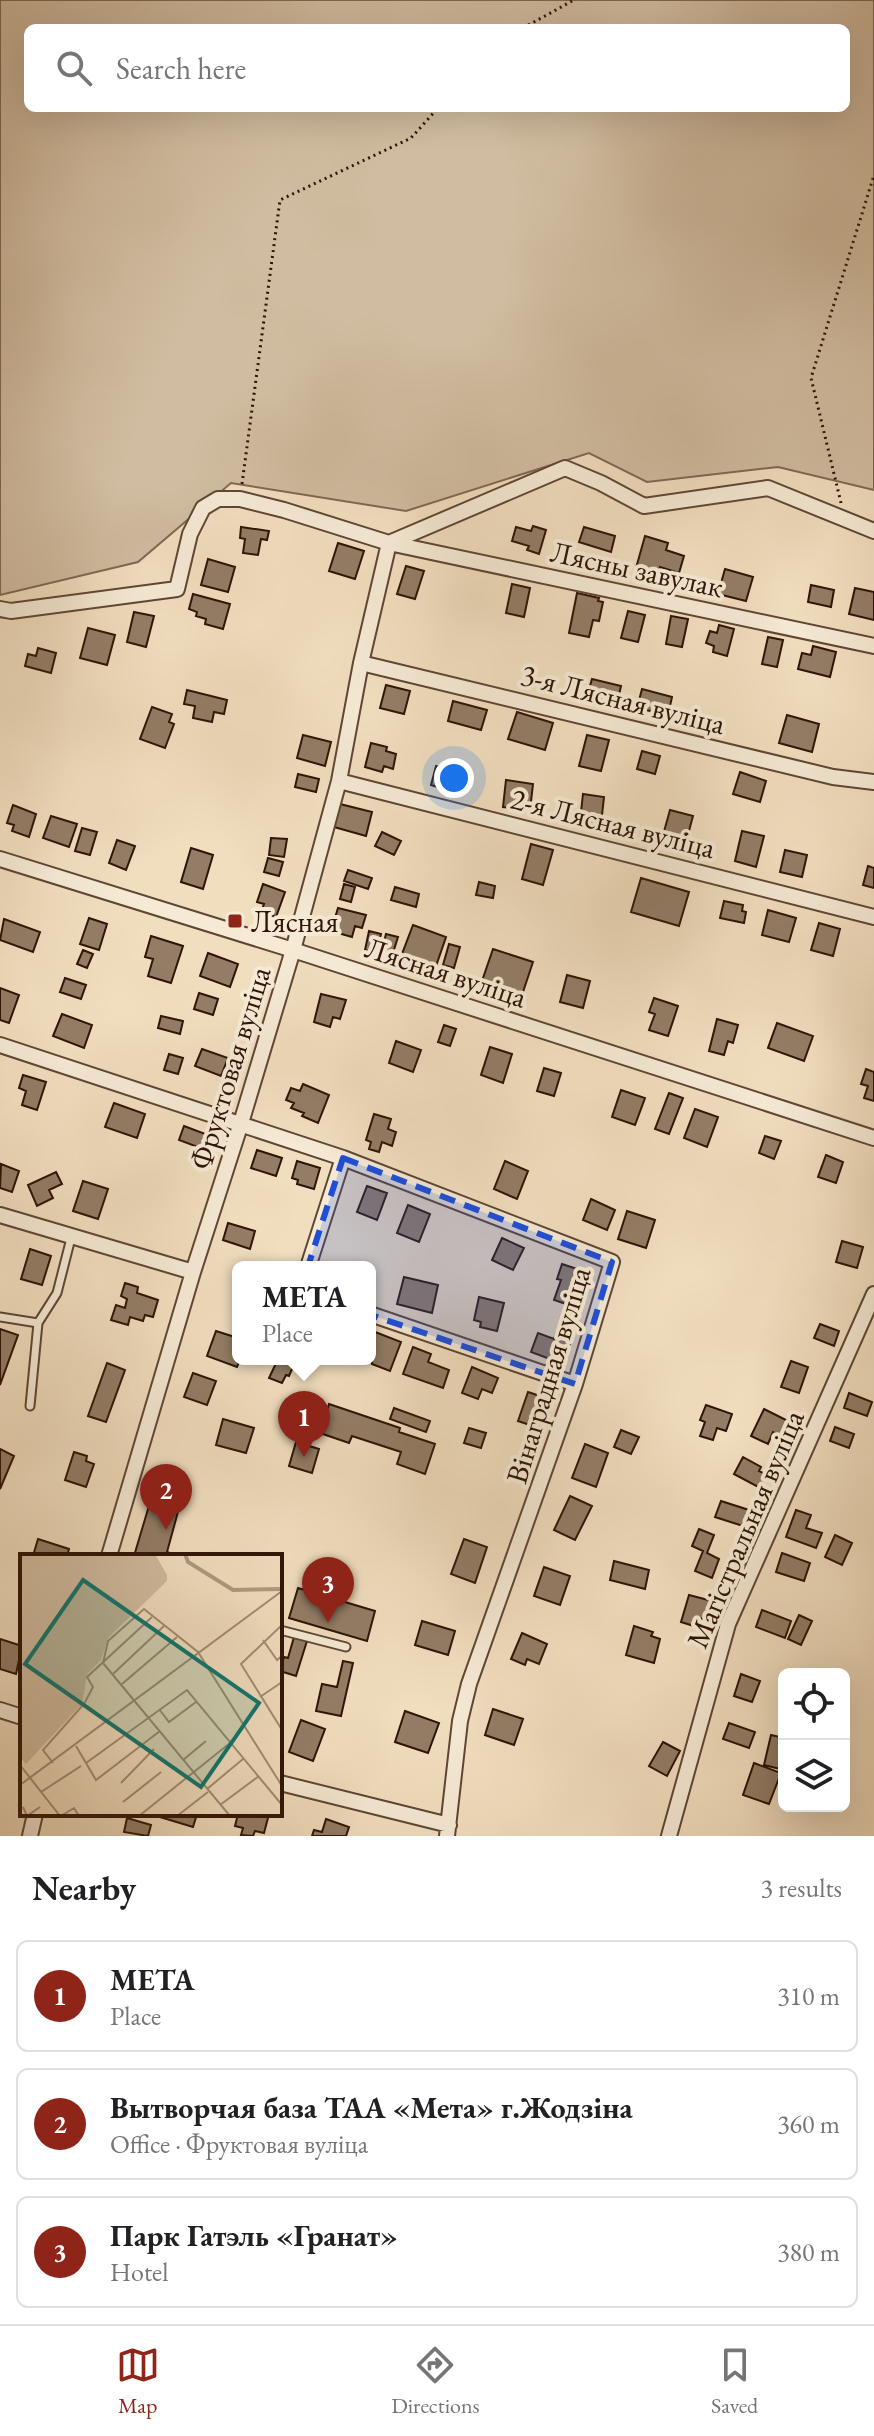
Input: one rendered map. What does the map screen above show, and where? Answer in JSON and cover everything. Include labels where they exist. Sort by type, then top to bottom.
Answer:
[{"type":"street","points":[[389,543],[565,468],[644,506],[768,488],[874,531]]},
{"type":"street","points":[[0,609],[11,611],[177,589],[190,534],[203,508],[218,499],[240,499]]},
{"type":"street","name":"Лясны завулак","points":[[240,499],[389,543],[874,646]]},
{"type":"street","name":"Фруктовая вуліца","points":[[110,1554],[293,950],[339,781],[361,663],[389,543]]},
{"type":"street","name":"3-я Лясная вуліца","points":[[361,663],[833,777],[874,782]]},
{"type":"street","name":"2-я Лясная вуліца","points":[[339,781],[874,917]]},
{"type":"street","name":"Лясная вуліца","points":[[0,859],[293,950],[874,1138]]},
{"type":"street","name":"Вінаградная вуліца","points":[[0,1045],[343,1158],[612,1262],[575,1384],[469,1684],[460,1721],[448,1830]]},
{"type":"street","points":[[310,1261],[343,1158]]},
{"type":"street","points":[[0,1215],[193,1272]]},
{"type":"street","name":"Магістральная вуліца","points":[[669,1836],[728,1624],[874,1294]]},
{"type":"street","points":[[376,1316],[575,1384]]},
{"type":"street","points":[[0,1710],[20,1716]]},
{"type":"street","points":[[282,1784],[448,1830]]},
{"type":"street","points":[[30,1836],[35,1816]]},
{"type":"lane","points":[[30,1406],[38,1323],[57,1293],[71,1238]]},
{"type":"lane","points":[[0,1317],[38,1323]]},
{"type":"lane","points":[[282,1631],[346,1647]]},
{"type":"path","points":[[530,24],[574,0]]},
{"type":"path","points":[[240,499],[280,200],[411,138],[434,112]]},
{"type":"path","points":[[844,519],[811,378],[874,175]]},
{"type":"highlighted area","points":[[343,1158],[612,1262],[575,1384],[300,1291]]},
{"type":"shaded area","points":[[0,0],[874,0],[874,490],[778,467],[647,482],[589,453],[406,511],[231,483],[138,562],[0,595]]},
{"type":"building","points":[[533,526],[546,530],[539,554],[527,550],[529,546],[512,541],[516,527],[531,531]]},
{"type":"building","points":[[241,527],[269,531],[267,540],[261,539],[258,555],[243,553],[245,539],[240,538]]},
{"type":"building","points":[[584,527],[615,536],[611,552],[579,542]]},
{"type":"building","points":[[645,536],[668,543],[666,550],[684,556],[679,573],[660,567],[658,574],[636,568]]},
{"type":"building","points":[[338,543],[364,551],[355,579],[329,571]]},
{"type":"building","points":[[208,559],[235,567],[228,592],[201,585]]},
{"type":"building","points":[[406,566],[424,571],[415,599],[397,594]]},
{"type":"building","points":[[725,569],[753,577],[746,601],[718,594]]},
{"type":"building","points":[[512,584],[530,588],[524,617],[506,613]]},
{"type":"building","points":[[811,585],[834,590],[831,607],[808,602]]},
{"type":"building","points":[[855,588],[874,592],[874,620],[849,614]]},
{"type":"building","points":[[577,593],[599,598],[598,601],[603,602],[599,621],[593,620],[589,637],[569,633]]},
{"type":"building","points":[[193,594],[230,604],[223,629],[205,624],[206,619],[196,616],[197,612],[189,609]]},
{"type":"building","points":[[628,611],[645,615],[638,642],[621,638]]},
{"type":"building","points":[[134,612],[154,616],[146,647],[127,642]]},
{"type":"building","points":[[671,616],[688,619],[682,647],[666,644]]},
{"type":"building","points":[[719,625],[734,629],[727,656],[713,652],[714,646],[706,643],[710,631],[717,633]]},
{"type":"building","points":[[88,628],[115,635],[107,665],[80,658]]},
{"type":"building","points":[[768,637],[783,640],[777,667],[762,664]]},
{"type":"building","points":[[813,646],[836,652],[830,677],[798,669],[802,653],[811,655]]},
{"type":"building","points":[[38,648],[56,653],[51,673],[25,666],[28,654],[36,656]]},
{"type":"building","points":[[592,679],[621,686],[617,704],[587,696]]},
{"type":"building","points":[[386,685],[410,691],[404,714],[380,708]]},
{"type":"building","points":[[642,689],[672,697],[668,715],[637,708]]},
{"type":"building","points":[[187,690],[227,700],[224,714],[214,712],[212,722],[193,718],[195,706],[184,704]]},
{"type":"building","points":[[453,701],[487,710],[481,730],[448,721]]},
{"type":"building","points":[[152,707],[172,714],[169,722],[174,724],[165,748],[140,739]]},
{"type":"building","points":[[517,712],[553,723],[545,750],[508,739]]},
{"type":"building","points":[[787,715],[819,724],[812,752],[779,743]]},
{"type":"building","points":[[303,735],[331,742],[325,766],[297,758]]},
{"type":"building","points":[[587,735],[609,740],[601,771],[579,766]]},
{"type":"building","points":[[371,743],[387,747],[386,751],[396,754],[393,769],[384,766],[382,772],[365,767]]},
{"type":"building","points":[[642,751],[660,756],[655,774],[637,769]]},
{"type":"building","points":[[436,766],[459,773],[454,792],[431,785]]},
{"type":"building","points":[[740,772],[766,781],[760,802],[733,794]]},
{"type":"building","points":[[298,774],[319,779],[316,792],[295,787]]},
{"type":"building","points":[[506,780],[533,784],[530,810],[503,807]]},
{"type":"building","points":[[583,794],[604,797],[601,824],[580,821]]},
{"type":"building","points":[[340,804],[372,812],[366,836],[334,827]]},
{"type":"building","points":[[13,805],[36,814],[29,837],[12,831],[14,825],[7,823]]},
{"type":"building","points":[[670,810],[693,816],[686,842],[663,835]]},
{"type":"building","points":[[51,816],[77,824],[69,847],[43,838]]},
{"type":"building","points":[[82,828],[97,832],[90,855],[75,851]]},
{"type":"building","points":[[742,831],[764,836],[756,867],[735,861]]},
{"type":"building","points":[[382,832],[401,841],[394,855],[375,846]]},
{"type":"building","points":[[271,838],[287,839],[284,857],[269,855]]},
{"type":"building","points":[[117,840],[135,846],[126,870],[109,863]]},
{"type":"building","points":[[531,844],[553,850],[543,885],[522,879]]},
{"type":"building","points":[[191,848],[213,855],[203,889],[181,882]]},
{"type":"building","points":[[785,850],[807,855],[802,877],[780,872]]},
{"type":"building","points":[[268,858],[283,862],[279,876],[264,872]]},
{"type":"building","points":[[868,866],[874,868],[874,888],[863,885]]},
{"type":"building","points":[[348,870],[372,878],[368,889],[344,881]]},
{"type":"building","points":[[641,878],[689,892],[679,926],[631,912]]},
{"type":"building","points":[[479,882],[495,886],[493,898],[476,895]]},
{"type":"building","points":[[263,884],[285,892],[276,917],[261,912],[264,904],[257,902]]},
{"type":"building","points":[[344,884],[355,887],[351,902],[340,899]]},
{"type":"building","points":[[395,887],[419,894],[416,907],[391,900]]},
{"type":"building","points":[[724,901],[743,905],[742,911],[746,912],[744,923],[720,918]]},
{"type":"building","points":[[338,908],[366,915],[362,928],[355,926],[352,937],[331,931]]},
{"type":"building","points":[[768,910],[796,918],[789,942],[762,935]]},
{"type":"building","points":[[89,918],[107,924],[99,950],[80,944]]},
{"type":"building","points":[[4,919],[40,932],[33,952],[0,940]]},
{"type":"building","points":[[819,923],[840,929],[833,956],[811,950]]},
{"type":"building","points":[[413,925],[446,937],[436,966],[402,954]]},
{"type":"building","points":[[369,931],[381,934],[376,953],[365,950]]},
{"type":"building","points":[[386,934],[398,937],[392,956],[381,953]]},
{"type":"building","points":[[151,936],[183,946],[171,983],[148,976],[153,959],[145,957]]},
{"type":"building","points":[[449,944],[460,947],[454,968],[443,965]]},
{"type":"building","points":[[493,949],[533,962],[521,998],[481,984]]},
{"type":"building","points":[[83,950],[93,954],[87,968],[77,964]]},
{"type":"building","points":[[208,953],[238,964],[230,987],[200,976]]},
{"type":"building","points":[[567,975],[590,981],[583,1008],[560,1002]]},
{"type":"building","points":[[65,978],[86,985],[81,999],[60,992]]},
{"type":"building","points":[[0,988],[19,995],[9,1023],[0,1020]]},
{"type":"building","points":[[199,993],[218,999],[213,1015],[194,1009]]},
{"type":"building","points":[[321,994],[346,1000],[340,1019],[333,1017],[330,1027],[314,1022]]},
{"type":"building","points":[[654,998],[678,1006],[668,1036],[649,1030],[655,1014],[649,1012]]},
{"type":"building","points":[[62,1014],[92,1025],[84,1048],[53,1036]]},
{"type":"building","points":[[161,1016],[183,1021],[180,1034],[158,1028]]},
{"type":"building","points":[[717,1019],[738,1025],[733,1043],[728,1041],[724,1055],[709,1051]]},
{"type":"building","points":[[777,1023],[813,1036],[804,1061],[768,1048]]},
{"type":"building","points":[[444,1025],[456,1029],[450,1046],[438,1042]]},
{"type":"building","points":[[396,1041],[421,1050],[413,1072],[389,1063]]},
{"type":"building","points":[[490,1047],[512,1054],[503,1083],[481,1075]]},
{"type":"building","points":[[202,1049],[228,1058],[221,1076],[195,1066]]},
{"type":"building","points":[[169,1054],[183,1058],[178,1074],[164,1070]]},
{"type":"building","points":[[544,1068],[561,1073],[554,1096],[537,1091]]},
{"type":"building","points":[[866,1069],[874,1072],[874,1101],[864,1098],[868,1086],[861,1084]]},
{"type":"building","points":[[23,1075],[46,1082],[37,1110],[22,1105],[26,1091],[19,1088]]},
{"type":"building","points":[[303,1084],[329,1095],[318,1123],[302,1116],[304,1113],[291,1108],[294,1103],[286,1100],[291,1088],[300,1091]]},
{"type":"building","points":[[621,1090],[645,1098],[635,1125],[612,1117]]},
{"type":"building","points":[[669,1093],[683,1098],[669,1134],[655,1129]]},
{"type":"building","points":[[114,1103],[145,1114],[137,1138],[105,1127]]},
{"type":"building","points":[[695,1109],[718,1117],[707,1147],[684,1138]]},
{"type":"building","points":[[374,1114],[391,1119],[388,1129],[396,1132],[392,1146],[382,1142],[379,1152],[369,1149],[371,1142],[366,1140]]},
{"type":"building","points":[[184,1126],[208,1135],[203,1149],[179,1140]]},
{"type":"building","points":[[765,1136],[781,1141],[774,1159],[759,1153]]},
{"type":"building","points":[[257,1150],[282,1158],[276,1176],[251,1168]]},
{"type":"building","points":[[826,1155],[843,1162],[836,1183],[818,1177]]},
{"type":"building","points":[[297,1161],[320,1168],[314,1189],[297,1184],[298,1180],[292,1178]]},
{"type":"building","points":[[505,1161],[528,1171],[517,1199],[494,1189]]},
{"type":"building","points":[[1,1164],[19,1171],[12,1192],[0,1188]]},
{"type":"building","points":[[56,1172],[62,1184],[49,1190],[53,1198],[37,1206],[28,1185]]},
{"type":"building","points":[[83,1181],[108,1189],[98,1219],[73,1211]]},
{"type":"building","points":[[367,1186],[387,1193],[377,1220],[357,1212]]},
{"type":"building","points":[[591,1199],[615,1210],[607,1230],[583,1220]]},
{"type":"building","points":[[408,1205],[430,1214],[419,1242],[397,1233]]},
{"type":"building","points":[[627,1211],[655,1220],[646,1248],[618,1239]]},
{"type":"building","points":[[228,1223],[255,1231],[250,1249],[223,1240]]},
{"type":"building","points":[[502,1238],[524,1248],[513,1270],[492,1260]]},
{"type":"building","points":[[842,1241],[863,1247],[857,1268],[836,1262]]},
{"type":"building","points":[[30,1249],[51,1256],[42,1285],[21,1279]]},
{"type":"building","points":[[562,1264],[592,1274],[580,1309],[554,1300],[561,1280],[557,1279]]},
{"type":"building","points":[[404,1277],[438,1285],[432,1313],[397,1304]]},
{"type":"building","points":[[125,1283],[138,1287],[137,1293],[158,1300],[153,1317],[145,1315],[143,1321],[130,1317],[128,1325],[111,1320],[116,1305],[125,1308],[127,1299],[121,1296]]},
{"type":"building","points":[[479,1297],[504,1303],[497,1331],[480,1327],[481,1322],[474,1320]]},
{"type":"building","points":[[820,1324],[839,1331],[834,1346],[814,1338]]},
{"type":"building","points":[[0,1329],[18,1335],[0,1385]]},
{"type":"building","points":[[557,1330],[573,1336],[563,1364],[531,1352],[538,1333],[554,1339]]},
{"type":"building","points":[[216,1331],[232,1336],[232,1365],[238,1365],[237,1367],[207,1356]]},
{"type":"building","points":[[376,1332],[401,1342],[390,1371],[375,1365]]},
{"type":"building","points":[[413,1347],[431,1354],[428,1362],[449,1370],[443,1388],[403,1374]]},
{"type":"building","points":[[791,1361],[808,1367],[799,1393],[781,1387]]},
{"type":"building","points":[[107,1363],[125,1370],[106,1422],[88,1416]]},
{"type":"building","points":[[275,1365],[294,1365],[282,1383],[269,1378]]},
{"type":"building","points":[[472,1367],[498,1378],[492,1393],[482,1389],[478,1399],[462,1393]]},
{"type":"building","points":[[193,1373],[216,1381],[207,1405],[184,1397]]},
{"type":"building","points":[[528,1392],[552,1400],[542,1429],[518,1421]]},
{"type":"building","points":[[849,1393],[872,1402],[867,1416],[844,1408]]},
{"type":"building","points":[[329,1404],[400,1428],[399,1432],[435,1444],[425,1474],[397,1464],[401,1452],[352,1436],[349,1443],[320,1433]]},
{"type":"building","points":[[706,1405],[732,1414],[726,1431],[717,1428],[713,1440],[700,1436],[705,1422],[700,1420]]},
{"type":"building","points":[[394,1408],[430,1421],[426,1432],[390,1419]]},
{"type":"building","points":[[764,1409],[788,1421],[781,1436],[773,1432],[768,1444],[751,1436]]},
{"type":"building","points":[[223,1419],[254,1428],[246,1453],[216,1445]]},
{"type":"building","points":[[835,1427],[854,1434],[849,1448],[830,1441]]},
{"type":"building","points":[[469,1428],[486,1433],[481,1448],[464,1443]]},
{"type":"building","points":[[621,1430],[639,1437],[631,1454],[614,1447]]},
{"type":"building","points":[[296,1442],[319,1449],[312,1473],[289,1466]]},
{"type":"building","points":[[585,1444],[608,1453],[596,1487],[572,1478]]},
{"type":"building","points":[[0,1449],[14,1456],[0,1489]]},
{"type":"building","points":[[74,1452],[87,1456],[86,1461],[94,1464],[86,1487],[65,1480]]},
{"type":"building","points":[[743,1457],[761,1467],[759,1471],[767,1475],[760,1488],[734,1474]]},
{"type":"building","points":[[154,1489],[182,1497],[167,1552],[173,1554],[135,1554]]},
{"type":"building","points":[[570,1496],[592,1506],[575,1540],[554,1530]]},
{"type":"building","points":[[721,1501],[749,1510],[743,1526],[715,1517]]},
{"type":"building","points":[[796,1510],[811,1515],[806,1528],[822,1533],[816,1548],[786,1537]]},
{"type":"building","points":[[699,1529],[714,1535],[707,1553],[719,1559],[712,1578],[695,1571],[703,1551],[692,1546]]},
{"type":"building","points":[[835,1535],[852,1543],[842,1565],[825,1557]]},
{"type":"building","points":[[38,1539],[69,1549],[68,1554],[34,1554]]},
{"type":"building","points":[[464,1539],[487,1547],[475,1583],[451,1574]]},
{"type":"building","points":[[782,1553],[810,1563],[804,1581],[776,1572]]},
{"type":"building","points":[[614,1561],[649,1570],[645,1589],[610,1580]]},
{"type":"building","points":[[544,1567],[570,1576],[560,1605],[534,1596]]},
{"type":"building","points":[[298,1588],[375,1611],[367,1641],[289,1618]]},
{"type":"building","points":[[689,1595],[712,1601],[706,1620],[700,1618],[697,1627],[681,1622]]},
{"type":"building","points":[[762,1610],[791,1621],[785,1638],[756,1627]]},
{"type":"building","points":[[799,1615],[812,1621],[801,1645],[788,1639]]},
{"type":"building","points":[[422,1621],[455,1631],[448,1655],[415,1645]]},
{"type":"building","points":[[634,1626],[653,1632],[651,1636],[660,1639],[654,1663],[626,1655]]},
{"type":"building","points":[[522,1633],[547,1644],[539,1664],[527,1659],[525,1665],[511,1659]]},
{"type":"building","points":[[294,1637],[307,1641],[296,1676],[282,1672],[284,1657],[288,1658]]},
{"type":"building","points":[[0,1639],[20,1645],[16,1674],[0,1669]]},
{"type":"building","points":[[343,1661],[353,1663],[341,1716],[316,1711],[322,1684],[337,1687]]},
{"type":"building","points":[[741,1674],[760,1681],[752,1702],[734,1696]]},
{"type":"building","points":[[493,1709],[523,1719],[514,1745],[485,1735]]},
{"type":"building","points":[[405,1711],[439,1723],[428,1753],[395,1742]]},
{"type":"building","points":[[301,1720],[325,1729],[313,1761],[289,1752]]},
{"type":"building","points":[[729,1723],[755,1732],[749,1748],[723,1739]]},
{"type":"building","points":[[771,1735],[778,1737],[778,1768],[764,1765]]},
{"type":"building","points":[[663,1742],[680,1751],[667,1776],[649,1766]]},
{"type":"building","points":[[754,1763],[778,1772],[769,1804],[743,1795]]},
{"type":"building","points":[[160,1816],[196,1816],[193,1827]]},
{"type":"building","points":[[238,1816],[268,1816],[264,1833],[255,1831],[253,1836],[241,1835],[243,1828],[235,1826]]},
{"type":"building","points":[[127,1818],[151,1825],[148,1836],[124,1832]]},
{"type":"building","points":[[326,1819],[349,1827],[346,1836],[312,1836],[314,1830],[322,1832]]},
{"type":"place","name":"Лясная","points":[[235,921]]},
{"type":"place","name":"МЕТА","points":[[304,1457]]},
{"type":"place","name":"Вытворчая база ТАА «Мета» г.Жодзіна","points":[[166,1530]]},
{"type":"place","name":"Парк Гатэль «Гранат»","points":[[328,1623]]}]
